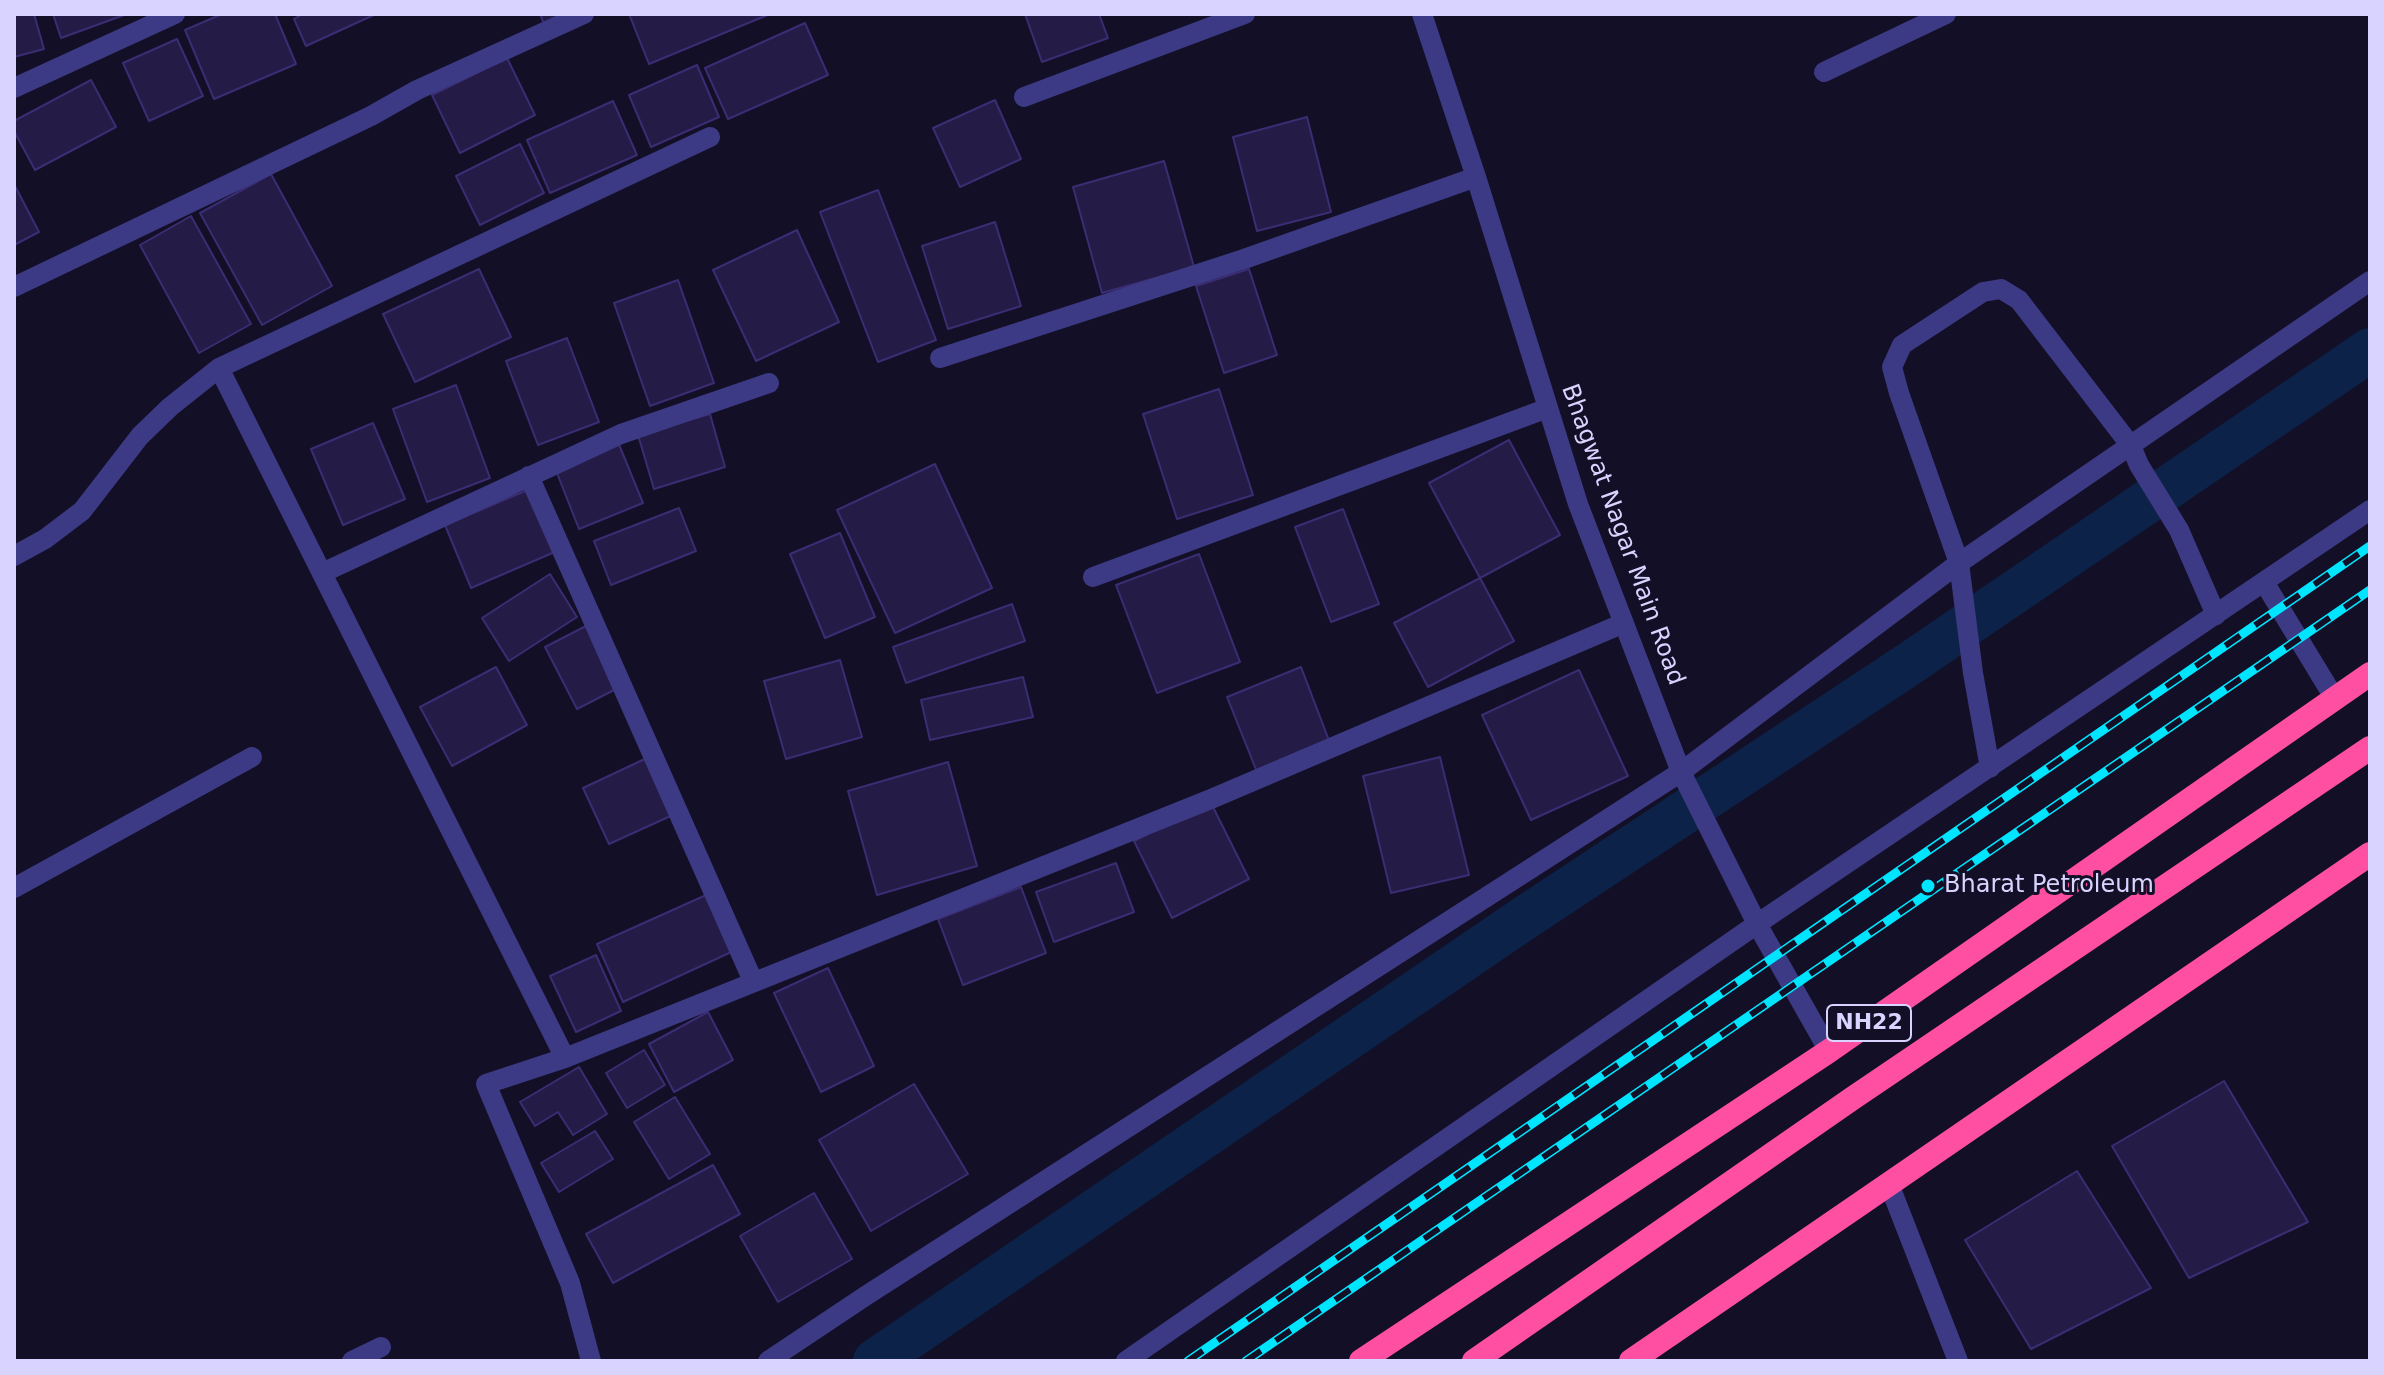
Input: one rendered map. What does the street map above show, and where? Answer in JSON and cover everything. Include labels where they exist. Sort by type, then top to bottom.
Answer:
[{"type":"highway","name":"NH22","points":[[1361,1361],[1829,1051],[2370,674]]},
{"type":"highway","points":[[1474,1361],[1853,1098],[2370,748]]},
{"type":"highway","points":[[1631,1361],[2370,854]]},
{"type":"street","points":[[14,88],[175,14]]},
{"type":"street","points":[[14,287],[371,116],[417,90],[584,14]]},
{"type":"street","points":[[1024,97],[1245,14]]},
{"type":"street","points":[[1824,72],[1946,14]]},
{"type":"street","name":"Bhagwat Nagar Main Road","points":[[1427,16],[1578,504],[1684,778],[1757,924],[1829,1051]]},
{"type":"street","points":[[14,556],[45,539],[82,511],[140,436],[170,407],[219,368],[710,137]]},
{"type":"street","points":[[940,358],[1244,259],[1476,177]]},
{"type":"street","points":[[768,1361],[867,1295],[1684,778],[1959,563],[2135,455],[2370,281]]},
{"type":"street","points":[[1990,768],[1973,673],[1959,563],[1892,367],[1902,345],[1983,292],[2001,289],[2019,300],[2135,455],[2179,530],[2216,615]]},
{"type":"street","points":[[219,368],[565,1058]]},
{"type":"street","points":[[322,573],[645,424],[769,383]]},
{"type":"street","points":[[1093,577],[1548,408]]},
{"type":"street","points":[[529,476],[753,981]]},
{"type":"street","points":[[1126,1361],[1757,924],[2370,510]]},
{"type":"street","points":[[2264,582],[2335,699]]},
{"type":"street","points":[[591,1361],[570,1283],[486,1084],[565,1058],[1211,799],[1624,623]]},
{"type":"street","points":[[14,888],[252,757]]},
{"type":"street","points":[[1889,1184],[1958,1361]]},
{"type":"street","points":[[352,1361],[381,1347]]},
{"type":"building","points":[[14,14],[34,14],[44,49],[14,57]]},
{"type":"building","points":[[53,14],[127,14],[61,38]]},
{"type":"building","points":[[222,14],[275,14],[296,64],[214,99],[185,30]]},
{"type":"building","points":[[303,14],[376,14],[306,46],[294,19]]},
{"type":"building","points":[[540,14],[565,14],[544,24]]},
{"type":"building","points":[[629,14],[770,14],[649,64]]},
{"type":"building","points":[[1025,14],[1099,14],[1108,38],[1042,62]]},
{"type":"building","points":[[805,23],[828,75],[728,119],[705,68]]},
{"type":"building","points":[[177,39],[203,96],[149,121],[123,63]]},
{"type":"building","points":[[507,58],[535,115],[460,153],[432,95]]},
{"type":"building","points":[[697,65],[719,117],[651,147],[629,95]]},
{"type":"building","points":[[91,80],[116,127],[35,170],[14,131],[14,121]]},
{"type":"building","points":[[995,100],[1021,159],[960,187],[933,128]]},
{"type":"building","points":[[613,101],[637,155],[550,193],[527,140]]},
{"type":"building","points":[[1307,117],[1331,212],[1257,231],[1233,137]]},
{"type":"building","points":[[520,144],[544,193],[480,225],[456,176]]},
{"type":"building","points":[[1164,161],[1194,267],[1102,293],[1073,187]]},
{"type":"building","points":[[271,174],[332,286],[262,325],[200,213]]},
{"type":"building","points":[[14,184],[39,232],[14,245]]},
{"type":"building","points":[[878,190],[936,340],[878,362],[820,212]]},
{"type":"building","points":[[191,216],[251,324],[199,353],[140,245]]},
{"type":"building","points":[[995,222],[1021,306],[948,329],[922,246]]},
{"type":"building","points":[[797,230],[839,322],[756,361],[713,270]]},
{"type":"building","points":[[479,269],[511,337],[415,382],[383,314]]},
{"type":"building","points":[[1249,269],[1277,355],[1224,373],[1196,286]]},
{"type":"building","points":[[678,280],[714,383],[650,406],[614,303]]},
{"type":"building","points":[[567,338],[599,422],[538,445],[506,361]]},
{"type":"building","points":[[456,385],[490,478],[427,502],[393,409]]},
{"type":"building","points":[[1219,389],[1253,495],[1177,519],[1143,414]]},
{"type":"building","points":[[710,414],[725,467],[654,489],[638,435]]},
{"type":"building","points":[[373,423],[405,499],[343,525],[311,449]]},
{"type":"building","points":[[1509,440],[1560,535],[1480,578],[1429,483]]},
{"type":"building","points":[[618,442],[643,503],[579,529],[555,468]]},
{"type":"building","points":[[935,464],[992,588],[895,633],[837,510]]},
{"type":"building","points":[[530,489],[557,551],[471,588],[445,525]]},
{"type":"building","points":[[679,508],[696,551],[611,585],[594,541]]},
{"type":"building","points":[[1343,509],[1379,604],[1331,622],[1295,527]]},
{"type":"building","points":[[840,533],[875,617],[825,638],[790,554]]},
{"type":"building","points":[[1199,554],[1240,662],[1157,693],[1116,585]]},
{"type":"building","points":[[550,574],[577,617],[509,661],[482,618]]},
{"type":"building","points":[[1480,578],[1514,641],[1428,687],[1394,623]]},
{"type":"building","points":[[1012,604],[1025,641],[906,683],[893,647]]},
{"type":"building","points":[[586,626],[618,688],[577,709],[545,647]]},
{"type":"building","points":[[840,660],[862,737],[786,759],[764,681]]},
{"type":"building","points":[[496,667],[527,725],[452,766],[420,707]]},
{"type":"building","points":[[1301,667],[1330,743],[1257,772],[1227,697]]},
{"type":"building","points":[[1579,670],[1628,776],[1531,820],[1482,715]]},
{"type":"building","points":[[1023,677],[1033,717],[930,740],[921,700]]},
{"type":"building","points":[[649,757],[675,814],[609,844],[583,788]]},
{"type":"building","points":[[1440,757],[1469,875],[1391,893],[1363,776]]},
{"type":"building","points":[[948,762],[977,866],[877,895],[848,791]]},
{"type":"building","points":[[1211,803],[1249,879],[1172,918],[1134,841]]},
{"type":"building","points":[[1116,863],[1134,912],[1054,942],[1036,892]]},
{"type":"building","points":[[1021,887],[1046,953],[963,985],[938,919]]},
{"type":"building","points":[[715,891],[740,948],[623,1002],[597,944]]},
{"type":"building","points":[[596,955],[621,1011],[576,1032],[550,976]]},
{"type":"building","points":[[828,968],[874,1066],[821,1092],[774,993]]},
{"type":"building","points":[[708,1012],[733,1060],[674,1092],[649,1044]]},
{"type":"building","points":[[644,1050],[665,1085],[627,1108],[606,1073]]},
{"type":"building","points":[[579,1067],[607,1114],[573,1135],[558,1112],[535,1126],[520,1102]]},
{"type":"building","points":[[2224,1081],[2308,1222],[2189,1278],[2112,1146]]},
{"type":"building","points":[[914,1084],[968,1174],[871,1231],[819,1140]]},
{"type":"building","points":[[675,1097],[710,1154],[669,1179],[634,1122]]},
{"type":"building","points":[[595,1131],[613,1159],[559,1192],[541,1163]]},
{"type":"building","points":[[713,1165],[740,1214],[613,1283],[586,1234]]},
{"type":"building","points":[[2077,1171],[2151,1288],[2031,1349],[1965,1240]]},
{"type":"building","points":[[814,1193],[852,1259],[778,1302],[740,1236]]},
{"type":"waterway","points":[[875,1361],[1520,921],[1909,664],[2370,350]]},
{"type":"railway","points":[[1188,1361],[2370,546]]},
{"type":"railway","points":[[1246,1361],[2370,590]]},
{"type":"place","name":"Bharat Petroleum","points":[[1928,886]]}]
